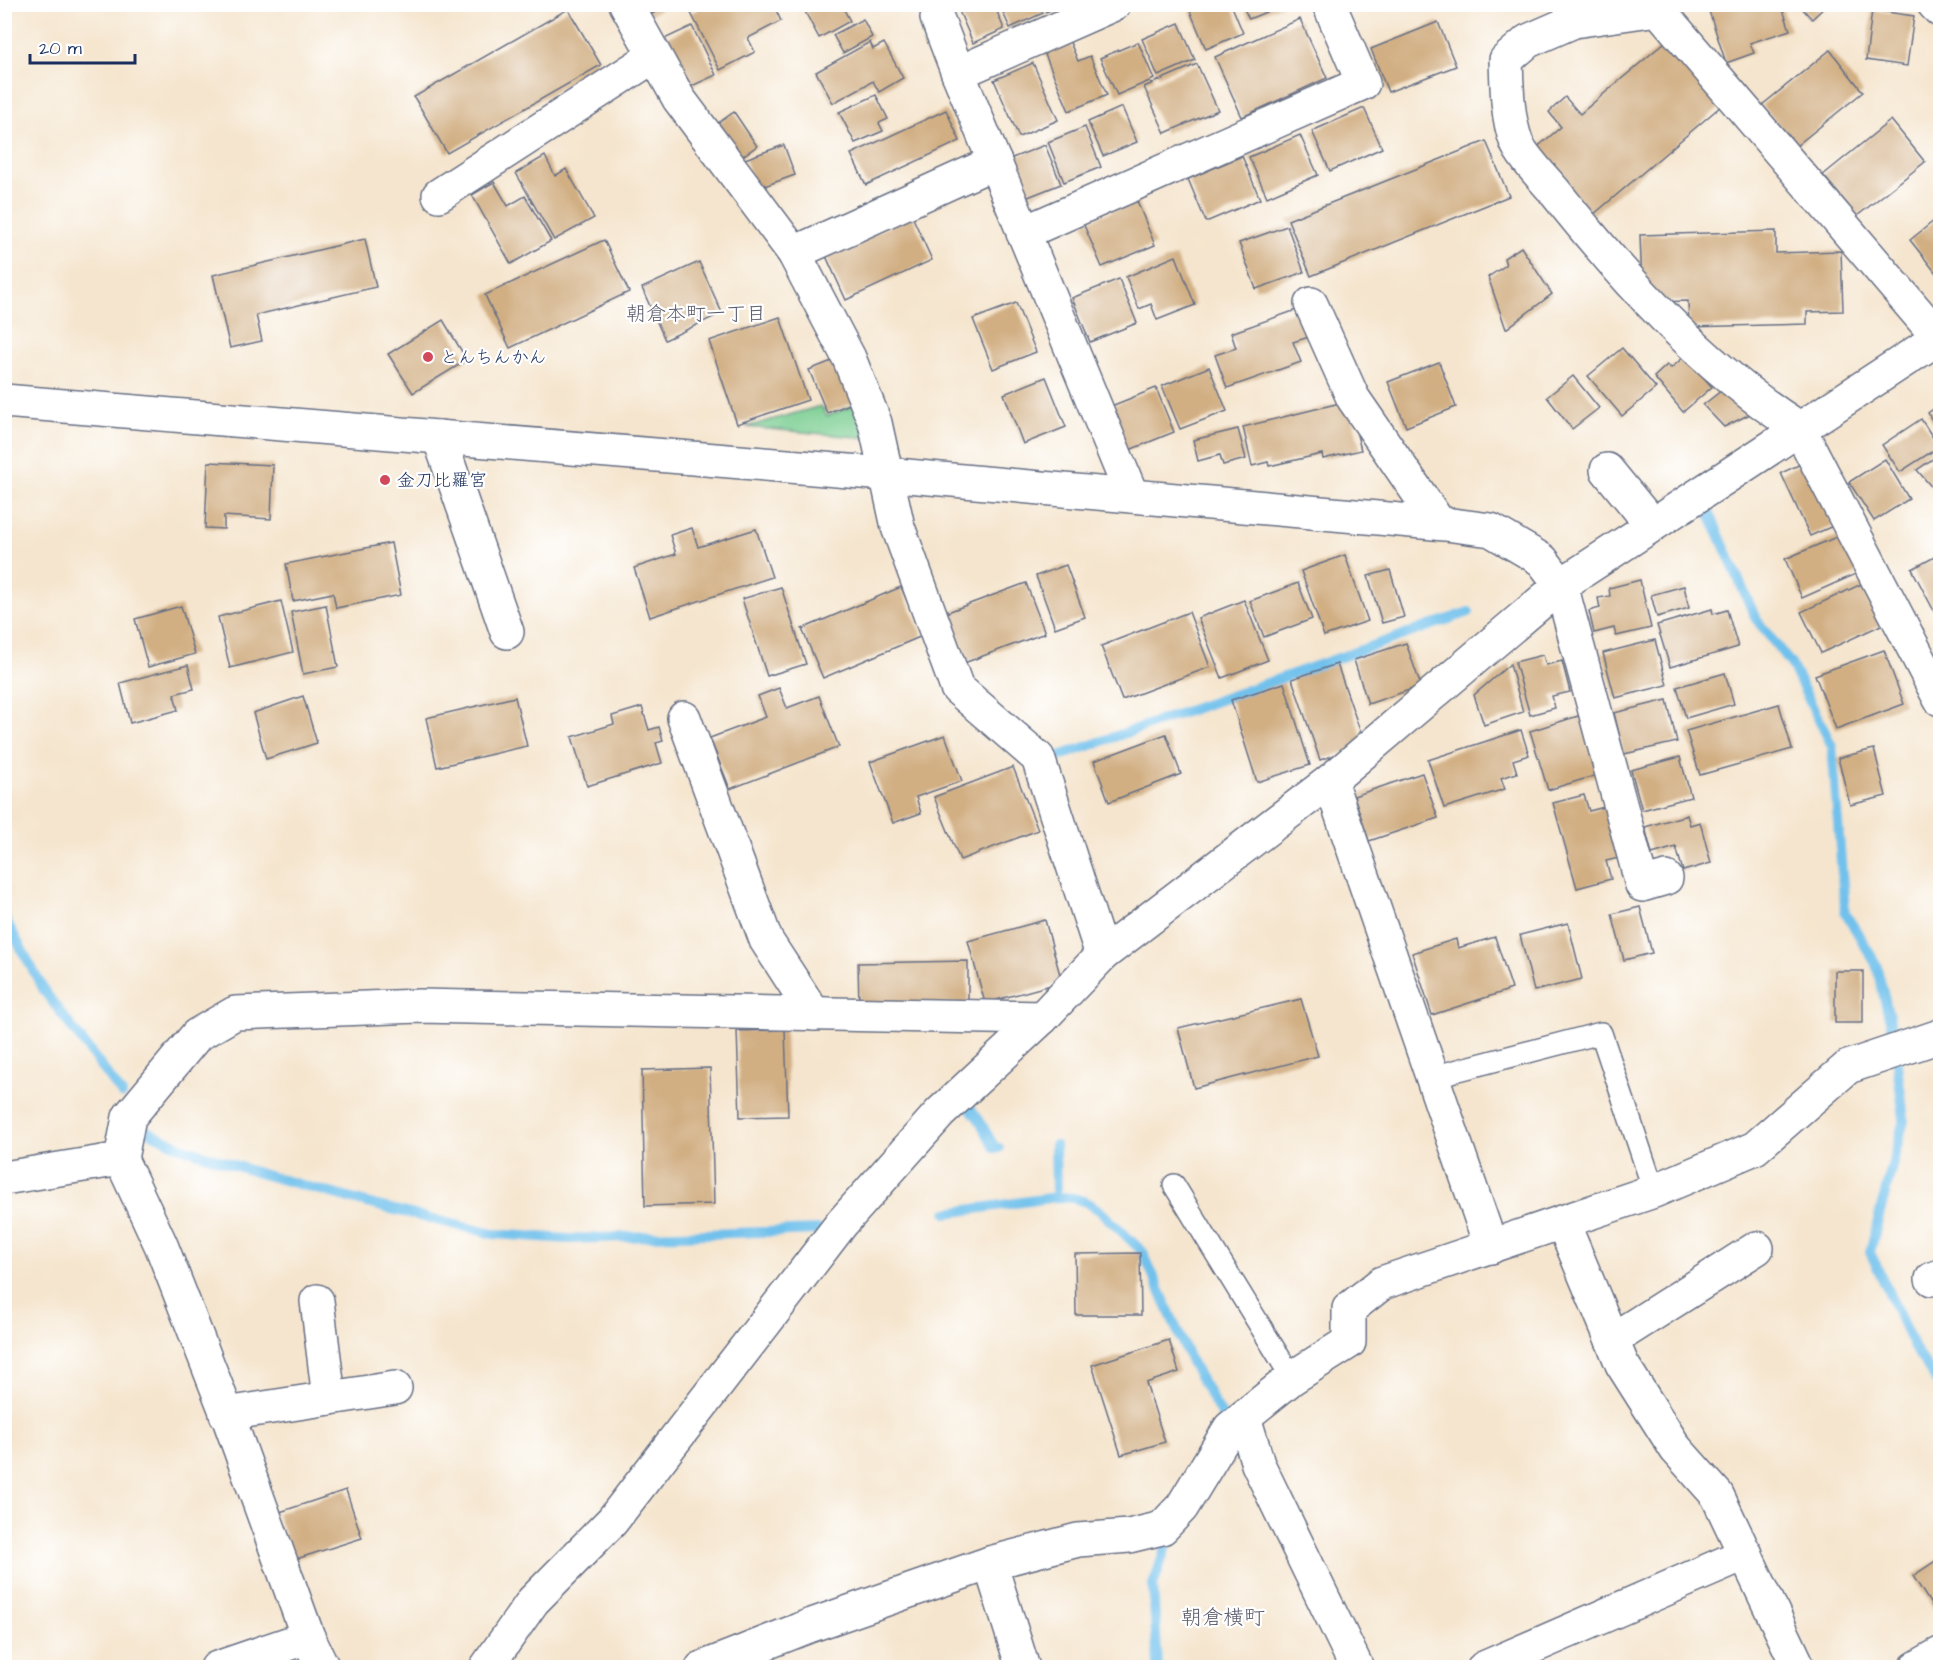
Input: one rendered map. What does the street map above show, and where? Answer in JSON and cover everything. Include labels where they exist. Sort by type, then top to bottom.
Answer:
[{"type":"street","points":[[626,4],[679,99],[795,253],[849,358],[875,423],[898,528],[957,688],[1038,758],[1102,955]]},
{"type":"street","points":[[958,72],[1114,4]]},
{"type":"street","points":[[1023,232],[1363,83],[1329,4]]},
{"type":"street","points":[[1934,4],[1941,10]]},
{"type":"street","points":[[486,1668],[533,1601],[612,1521],[842,1223],[940,1113],[1042,1018],[1102,955],[1330,781],[1561,585],[1798,428],[1940,337],[1658,9],[1574,21],[1528,40],[1506,60],[1507,98],[1516,143],[1598,246],[1683,336],[1773,412],[1798,428],[1941,699]]},
{"type":"street","points":[[937,18],[1132,496]]},
{"type":"street","points":[[439,195],[654,56]]},
{"type":"street","points":[[795,253],[995,162]]},
{"type":"street","points":[[1311,303],[1353,398],[1439,523]]},
{"type":"street","points":[[4,401],[885,474],[1439,523],[1491,530],[1542,560],[1561,585],[1643,885]]},
{"type":"street","points":[[439,437],[507,632]]},
{"type":"street","points":[[1607,470],[1652,525]]},
{"type":"street","points":[[684,718],[766,940],[814,1014]]},
{"type":"street","points":[[1330,781],[1491,1247]]},
{"type":"street","points":[[323,1668],[308,1637],[161,1245],[121,1159],[129,1118],[197,1035],[235,1013],[427,1006],[1042,1018]]},
{"type":"street","points":[[702,1668],[809,1626],[990,1563],[1078,1540],[1129,1536],[1162,1528],[1182,1507],[1230,1428],[1292,1378],[1349,1342],[1349,1309],[1382,1283],[1654,1191],[1755,1148],[1848,1067],[1941,1036]]},
{"type":"street","points":[[4,1178],[121,1159]]},
{"type":"street","points":[[1563,1223],[1622,1364],[1676,1449],[1717,1495],[1798,1668]]},
{"type":"street","points":[[1612,1340],[1757,1248]]},
{"type":"street","points":[[317,1301],[329,1398]]},
{"type":"street","points":[[226,1414],[394,1388]]},
{"type":"street","points":[[1244,1416],[1258,1464],[1357,1668]]},
{"type":"street","points":[[1484,1668],[1746,1554]]},
{"type":"street","points":[[990,1563],[1023,1668]]},
{"type":"street","points":[[217,1668],[308,1637]]},
{"type":"street","points":[[1916,1668],[1941,1654]]},
{"type":"lane","points":[[1432,1077],[1601,1032],[1654,1191]]},
{"type":"lane","points":[[1174,1185],[1292,1378]]},
{"type":"green space","points":[[857,404],[867,438],[746,427],[821,406],[827,416]]},
{"type":"building","points":[[642,4],[671,4],[648,16]]},
{"type":"building","points":[[707,4],[773,4],[781,21],[748,38],[755,52],[720,70],[691,13]]},
{"type":"building","points":[[801,4],[841,4],[850,21],[819,38]]},
{"type":"building","points":[[956,4],[985,4],[985,6],[994,4],[1004,29],[973,43]]},
{"type":"building","points":[[999,4],[1040,4],[1043,13],[1010,28]]},
{"type":"building","points":[[1043,4],[1063,4],[1046,12]]},
{"type":"building","points":[[1206,4],[1231,4],[1243,33],[1206,49],[1190,11]]},
{"type":"building","points":[[1718,4],[1737,4],[1738,6],[1781,4],[1790,30],[1750,43],[1754,53],[1726,63],[1708,8]]},
{"type":"building","points":[[1798,4],[1828,4],[1812,19]]},
{"type":"building","points":[[1242,5],[1283,5],[1249,19]]},
{"type":"building","points":[[568,9],[601,65],[447,153],[414,97]]},
{"type":"building","points":[[1872,10],[1914,16],[1907,66],[1866,60]]},
{"type":"building","points":[[863,19],[872,37],[843,53],[833,35]]},
{"type":"building","points":[[1300,19],[1327,78],[1242,117],[1215,57]]},
{"type":"building","points":[[1438,22],[1456,66],[1388,92],[1371,49]]},
{"type":"building","points":[[1179,23],[1195,60],[1158,76],[1142,39]]},
{"type":"building","points":[[692,26],[716,75],[683,90],[660,41]]},
{"type":"building","points":[[1069,40],[1078,61],[1090,56],[1107,95],[1069,111],[1043,50]]},
{"type":"building","points":[[870,42],[873,49],[884,43],[903,78],[879,92],[873,81],[833,103],[816,72]]},
{"type":"building","points":[[1138,42],[1154,79],[1117,95],[1100,58]]},
{"type":"building","points":[[1665,42],[1721,106],[1593,215],[1535,149],[1561,127],[1549,112],[1565,97],[1580,114]]},
{"type":"building","points":[[1830,50],[1863,92],[1796,146],[1762,105]]},
{"type":"building","points":[[1033,63],[1058,120],[1019,137],[994,80]]},
{"type":"building","points":[[1197,64],[1218,110],[1165,133],[1144,87]]},
{"type":"building","points":[[876,95],[888,119],[879,123],[883,131],[855,143],[839,112]]},
{"type":"building","points":[[1122,107],[1137,142],[1103,156],[1088,122]]},
{"type":"building","points":[[1364,108],[1382,148],[1330,171],[1312,131]]},
{"type":"building","points":[[946,110],[960,141],[866,185],[851,154]]},
{"type":"building","points":[[734,112],[757,146],[737,160],[714,126]]},
{"type":"building","points":[[1891,120],[1925,162],[1857,216],[1823,175]]},
{"type":"building","points":[[1085,127],[1101,167],[1064,182],[1048,142]]},
{"type":"building","points":[[1300,135],[1318,175],[1267,197],[1249,157]]},
{"type":"building","points":[[1486,141],[1509,196],[1311,276],[1288,220]]},
{"type":"building","points":[[784,145],[795,175],[756,189],[745,159]]},
{"type":"building","points":[[1045,145],[1061,184],[1023,199],[1007,160]]},
{"type":"building","points":[[545,156],[555,176],[566,169],[594,218],[554,240],[516,173]]},
{"type":"building","points":[[1242,156],[1260,199],[1206,222],[1188,179]]},
{"type":"building","points":[[494,182],[508,206],[525,196],[551,241],[511,264],[472,195]]},
{"type":"building","points":[[1137,201],[1155,245],[1102,267],[1083,223]]},
{"type":"building","points":[[912,216],[932,260],[846,300],[826,256]]},
{"type":"building","points":[[1940,216],[1940,278],[1910,240]]},
{"type":"building","points":[[1287,226],[1304,272],[1256,289],[1239,243]]},
{"type":"building","points":[[1776,231],[1776,253],[1841,251],[1843,311],[1807,312],[1807,324],[1689,327],[1688,301],[1653,302],[1642,287],[1640,235]]},
{"type":"building","points":[[365,239],[376,287],[256,315],[262,341],[230,348],[213,275]]},
{"type":"building","points":[[604,240],[629,292],[510,348],[485,295]]},
{"type":"building","points":[[1521,247],[1552,294],[1506,329],[1488,277],[1506,265],[1504,258]]},
{"type":"building","points":[[1176,256],[1195,305],[1157,320],[1151,304],[1139,309],[1126,277]]},
{"type":"building","points":[[699,262],[722,313],[665,340],[642,288]]},
{"type":"building","points":[[1119,279],[1137,323],[1090,342],[1072,298]]},
{"type":"building","points":[[1016,303],[1036,352],[993,369],[973,319]]},
{"type":"building","points":[[1299,309],[1309,337],[1293,342],[1301,362],[1227,388],[1215,355],[1236,348],[1231,333]]},
{"type":"building","points":[[780,317],[808,400],[737,424],[709,341]]},
{"type":"building","name":"とんちんかん","points":[[443,320],[467,360],[413,393],[388,354]]},
{"type":"building","points":[[1622,348],[1656,388],[1622,416],[1588,376]]},
{"type":"building","points":[[1685,356],[1712,387],[1683,412],[1654,377],[1667,365],[1671,368]]},
{"type":"building","points":[[837,359],[855,402],[827,413],[809,370]]},
{"type":"building","points":[[1439,362],[1456,407],[1406,427],[1388,382]]},
{"type":"building","points":[[1209,367],[1227,411],[1180,429],[1162,386]]},
{"type":"building","points":[[1573,376],[1599,408],[1572,429],[1547,397]]},
{"type":"building","points":[[1046,377],[1066,427],[1023,444],[1004,394]]},
{"type":"building","points":[[1726,387],[1754,412],[1724,427],[1703,405]]},
{"type":"building","points":[[1156,388],[1174,432],[1127,451],[1109,407]]},
{"type":"building","points":[[1348,401],[1361,450],[1323,459],[1322,454],[1269,466],[1268,462],[1252,466],[1243,427]]},
{"type":"building","points":[[1940,404],[1940,435],[1928,413]]},
{"type":"building","points":[[1921,419],[1939,447],[1900,472],[1882,445]]},
{"type":"building","points":[[1238,429],[1246,459],[1223,465],[1220,455],[1198,461],[1193,440]]},
{"type":"building","points":[[1940,454],[1940,497],[1917,470]]},
{"type":"building","points":[[1885,459],[1909,499],[1874,521],[1849,482]]},
{"type":"building","points":[[208,462],[273,465],[271,519],[224,516],[224,529],[205,528]]},
{"type":"building","points":[[1803,463],[1833,526],[1810,536],[1781,473]]},
{"type":"building","points":[[692,528],[698,547],[756,529],[772,577],[650,617],[634,568],[676,554],[670,535]]},
{"type":"building","points":[[1841,535],[1858,573],[1802,598],[1785,559]]},
{"type":"building","points":[[391,543],[401,595],[336,608],[333,593],[293,601],[286,564]]},
{"type":"building","points":[[1940,554],[1940,608],[1934,611],[1912,569]]},
{"type":"building","points":[[1345,555],[1368,621],[1324,636],[1301,571]]},
{"type":"building","points":[[1066,565],[1085,617],[1055,628],[1036,576]]},
{"type":"building","points":[[1390,570],[1404,617],[1382,623],[1368,576]]},
{"type":"building","points":[[1640,580],[1651,628],[1616,636],[1614,628],[1594,633],[1589,611],[1600,608],[1598,598],[1610,596],[1609,588]]},
{"type":"building","points":[[1868,581],[1888,622],[1821,653],[1801,612]]},
{"type":"building","points":[[1026,583],[1045,633],[964,663],[945,613]]},
{"type":"building","points":[[1298,583],[1312,619],[1264,637],[1250,601]]},
{"type":"building","points":[[1684,586],[1689,608],[1657,617],[1651,595]]},
{"type":"building","points":[[781,587],[806,664],[767,676],[742,599]]},
{"type":"building","points":[[901,587],[922,636],[823,678],[802,629]]},
{"type":"building","points":[[1244,600],[1268,660],[1222,678],[1198,618]]},
{"type":"building","points":[[281,601],[293,652],[230,668],[218,617]]},
{"type":"building","points":[[326,605],[338,667],[303,674],[291,612]]},
{"type":"building","points":[[181,606],[195,654],[148,667],[135,619]]},
{"type":"building","points":[[1712,609],[1713,614],[1727,610],[1738,647],[1670,667],[1657,625]]},
{"type":"building","points":[[1189,612],[1210,667],[1122,700],[1101,646]]},
{"type":"building","points":[[1655,640],[1667,685],[1615,698],[1603,653]]},
{"type":"building","points":[[1406,643],[1421,686],[1368,704],[1354,660]]},
{"type":"building","points":[[1884,650],[1904,704],[1836,729],[1815,675]]},
{"type":"building","points":[[1543,655],[1546,665],[1562,661],[1570,692],[1552,696],[1555,708],[1530,715],[1515,662]]},
{"type":"building","points":[[1337,664],[1365,745],[1320,760],[1292,679]]},
{"type":"building","points":[[1510,664],[1523,712],[1484,725],[1474,695]]},
{"type":"building","points":[[188,665],[194,689],[174,694],[178,710],[130,723],[120,683]]},
{"type":"building","points":[[1725,673],[1734,704],[1686,718],[1677,687]]},
{"type":"building","points":[[1284,683],[1310,765],[1257,782],[1231,700]]},
{"type":"building","points":[[779,688],[787,708],[819,696],[839,747],[730,789],[710,738],[766,717],[758,696]]},
{"type":"building","points":[[303,696],[317,743],[266,759],[253,713]]},
{"type":"building","points":[[515,697],[527,746],[437,767],[426,718]]},
{"type":"building","points":[[1667,700],[1677,742],[1624,754],[1614,713]]},
{"type":"building","points":[[1779,704],[1792,749],[1700,775],[1686,731]]},
{"type":"building","points":[[642,707],[649,730],[659,727],[663,741],[656,743],[662,763],[587,786],[572,737],[614,724],[612,716]]},
{"type":"building","points":[[1588,713],[1607,772],[1548,790],[1530,731]]},
{"type":"building","points":[[1521,730],[1529,755],[1513,760],[1517,773],[1501,778],[1505,789],[1444,808],[1428,760]]},
{"type":"building","points":[[1166,734],[1181,774],[1109,802],[1094,761]]},
{"type":"building","points":[[945,735],[962,781],[916,797],[921,813],[893,823],[870,762]]},
{"type":"building","points":[[1874,749],[1886,796],[1850,805],[1838,758]]},
{"type":"building","points":[[1680,757],[1691,797],[1642,810],[1631,770]]},
{"type":"building","points":[[1013,767],[1038,830],[960,860],[934,797]]},
{"type":"building","points":[[1422,773],[1438,818],[1369,841],[1354,796]]},
{"type":"building","points":[[1584,795],[1589,811],[1612,805],[1627,856],[1606,861],[1611,879],[1577,888],[1553,803]]},
{"type":"building","points":[[1687,815],[1690,825],[1700,822],[1711,863],[1683,871],[1676,847],[1652,854],[1645,827]]},
{"type":"building","points":[[1640,907],[1652,953],[1624,960],[1612,914]]},
{"type":"building","points":[[1045,920],[1062,982],[985,1003],[968,941]]},
{"type":"building","points":[[1568,923],[1582,979],[1534,991],[1520,935]]},
{"type":"building","points":[[1495,937],[1512,989],[1432,1015],[1412,953],[1456,939],[1458,948]]},
{"type":"building","points":[[968,961],[968,1003],[859,1006],[858,963]]},
{"type":"building","points":[[1835,971],[1863,971],[1863,1023],[1835,1023]]},
{"type":"building","points":[[1301,999],[1318,1056],[1194,1088],[1178,1028]]},
{"type":"building","points":[[785,1030],[788,1116],[740,1117],[737,1031]]},
{"type":"building","points":[[710,1068],[714,1204],[645,1206],[642,1070]]},
{"type":"building","points":[[1140,1253],[1141,1315],[1076,1315],[1075,1254]]},
{"type":"building","points":[[1169,1340],[1179,1372],[1146,1383],[1165,1442],[1121,1455],[1092,1365]]},
{"type":"building","points":[[346,1490],[362,1538],[293,1560],[277,1513]]},
{"type":"building","points":[[1940,1558],[1940,1619],[1913,1576]]},
{"type":"waterway","points":[[1709,512],[1756,619],[1791,664],[1832,746],[1845,912],[1876,964],[1893,1033],[1904,1119],[1870,1252],[1914,1347],[1940,1387]]},
{"type":"waterway","points":[[1054,758],[1469,612]]},
{"type":"waterway","points":[[4,917],[45,992],[122,1094]]},
{"type":"waterway","points":[[966,1103],[978,1118],[995,1148],[999,1148]]},
{"type":"waterway","points":[[145,1130],[181,1147],[258,1173],[374,1205],[493,1234],[569,1239],[819,1230]]},
{"type":"waterway","points":[[1055,1145],[1056,1188]]},
{"type":"waterway","points":[[947,1213],[1056,1197],[1074,1198],[1099,1210],[1143,1252],[1192,1364],[1224,1419]]},
{"type":"waterway","points":[[1158,1668],[1153,1585],[1173,1531]]},
{"type":"place","name":"とんちんかん","points":[[428,357]]},
{"type":"place","name":"金刀比羅宮","points":[[385,480]]},
{"type":"district","name":"朝倉本町一丁目","points":[[696,314]]},
{"type":"district","name":"朝倉横町","points":[[1223,1617]]}]
